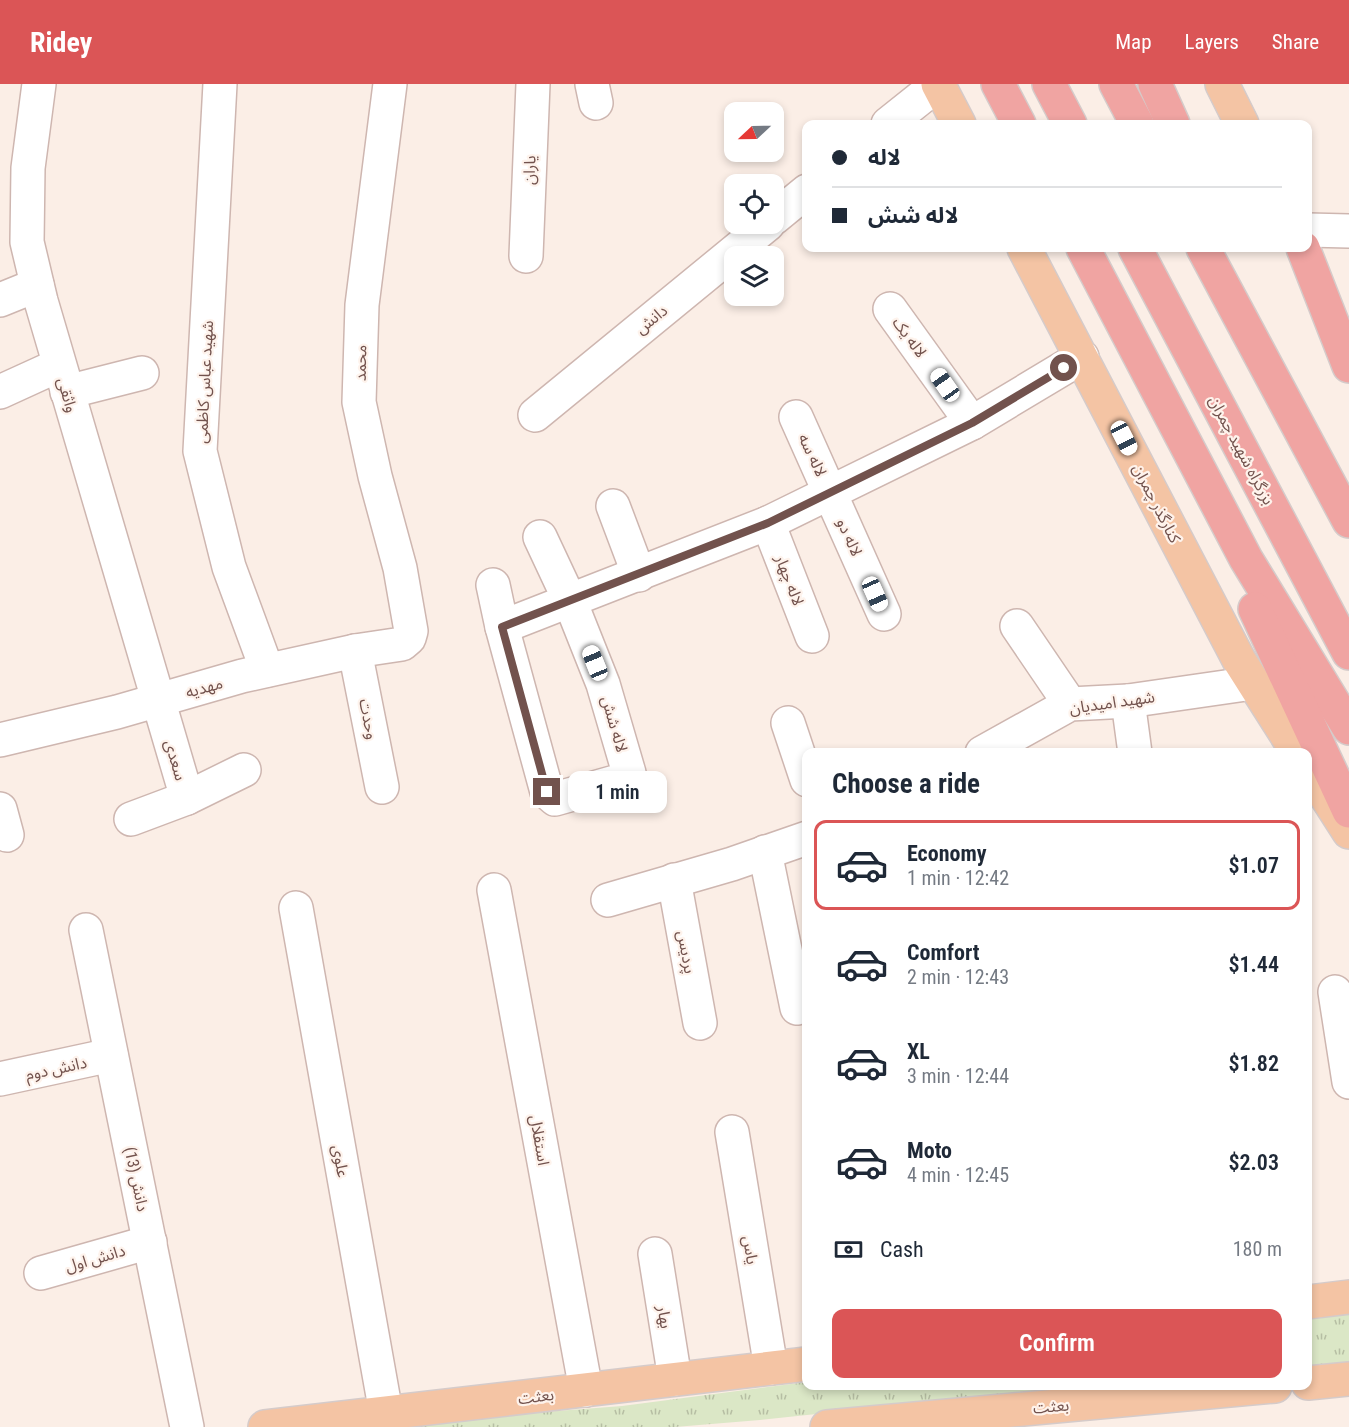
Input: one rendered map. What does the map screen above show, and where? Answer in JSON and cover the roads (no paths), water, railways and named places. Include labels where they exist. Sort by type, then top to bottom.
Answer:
[{"type":"highway","points":[[998,84],[1017,120]]},
{"type":"highway","points":[[1049,84],[1068,120]]},
{"type":"highway","points":[[1116,84],[1135,120]]},
{"type":"highway","points":[[1155,84],[1171,120]]},
{"type":"highway","points":[[1085,252],[1246,560],[1349,728]]},
{"type":"highway","name":"بزرگراه شهید چمران","points":[[1137,252],[1349,653]]},
{"type":"highway","points":[[1205,252],[1349,521]]},
{"type":"highway","points":[[1227,252],[1315,457]]},
{"type":"highway","points":[[1305,252],[1349,366]]},
{"type":"highway","points":[[1122,321],[1349,812]]},
{"type":"main road","points":[[938,84],[957,120]]},
{"type":"main road","points":[[1222,84],[1240,120]]},
{"type":"main road","name":"کنارگذر چمران","points":[[1026,252],[1239,660],[1295,748]]},
{"type":"main road","points":[[1305,252],[1349,345]]},
{"type":"main road","points":[[1312,774],[1349,832]]},
{"type":"main road","points":[[1312,1302],[1349,1297]]},
{"type":"main road","name":"بعثت","points":[[265,1427],[802,1365]]},
{"type":"main road","points":[[1312,1383],[1349,1379]]},
{"type":"main road","name":"بعثت","points":[[827,1427],[1231,1390]]},
{"type":"street","name":"واثقی","points":[[39,84],[28,179],[27,242],[63,378],[159,700]]},
{"type":"street","name":"شهید عباس کاظمی","points":[[220,84],[200,451],[229,567],[267,670]]},
{"type":"street","name":"محمد","points":[[390,84],[362,305],[359,402],[375,476],[400,568],[411,631],[409,638]]},
{"type":"street","name":"یاران","points":[[526,256],[533,84]]},
{"type":"street","points":[[893,120],[938,84]]},
{"type":"street","points":[[784,210],[802,195]]},
{"type":"street","name":"دانش","points":[[535,415],[756,234]]},
{"type":"street","points":[[0,300],[37,285]]},
{"type":"street","name":"لاله یک","points":[[890,309],[972,423]]},
{"type":"street","points":[[493,585],[502,627],[639,575],[768,523],[830,493],[972,423],[1082,357]]},
{"type":"street","points":[[0,392],[63,378],[142,373]]},
{"type":"street","name":"لاله سه","points":[[796,417],[830,493]]},
{"type":"street","name":"لاله دو","points":[[830,493],[884,614]]},
{"type":"street","points":[[613,506],[639,575]]},
{"type":"street","name":"لاله چهار","points":[[768,523],[812,636]]},
{"type":"street","points":[[540,537],[570,601]]},
{"type":"street","name":"لاله شش","points":[[502,627],[547,792],[555,799],[629,777],[603,684],[570,601]]},
{"type":"street","points":[[1017,626],[1070,704]]},
{"type":"street","name":"مهدیه","points":[[0,740],[117,712],[267,670],[355,651],[402,644],[409,638]]},
{"type":"street","name":"وحدت","points":[[355,651],[382,787]]},
{"type":"street","name":"شهید امیدیان","points":[[991,748],[1070,704],[1128,701],[1253,683]]},
{"type":"street","name":"سعدی","points":[[131,819],[187,798],[159,700]]},
{"type":"street","points":[[1128,701],[1134,748]]},
{"type":"street","points":[[788,723],[802,765]]},
{"type":"street","points":[[187,798],[244,770]]},
{"type":"street","points":[[608,900],[802,840]]},
{"type":"street","points":[[765,852],[797,1008]]},
{"type":"street","name":"پردیس","points":[[674,880],[700,1023]]},
{"type":"street","name":"استقلال","points":[[494,890],[586,1390]]},
{"type":"street","name":"علوی","points":[[296,908],[386,1413]]},
{"type":"street","name":"دانش (13)","points":[[86,930],[187,1427]]},
{"type":"street","points":[[1335,992],[1349,1082]]},
{"type":"street","name":"دانش دوم","points":[[2,1070],[111,1055]]},
{"type":"street","name":"یاس","points":[[732,1132],[771,1368]]},
{"type":"street","name":"دانش اول","points":[[41,1273],[150,1242]]},
{"type":"street","name":"بهار","points":[[655,1254],[675,1379]]}]
